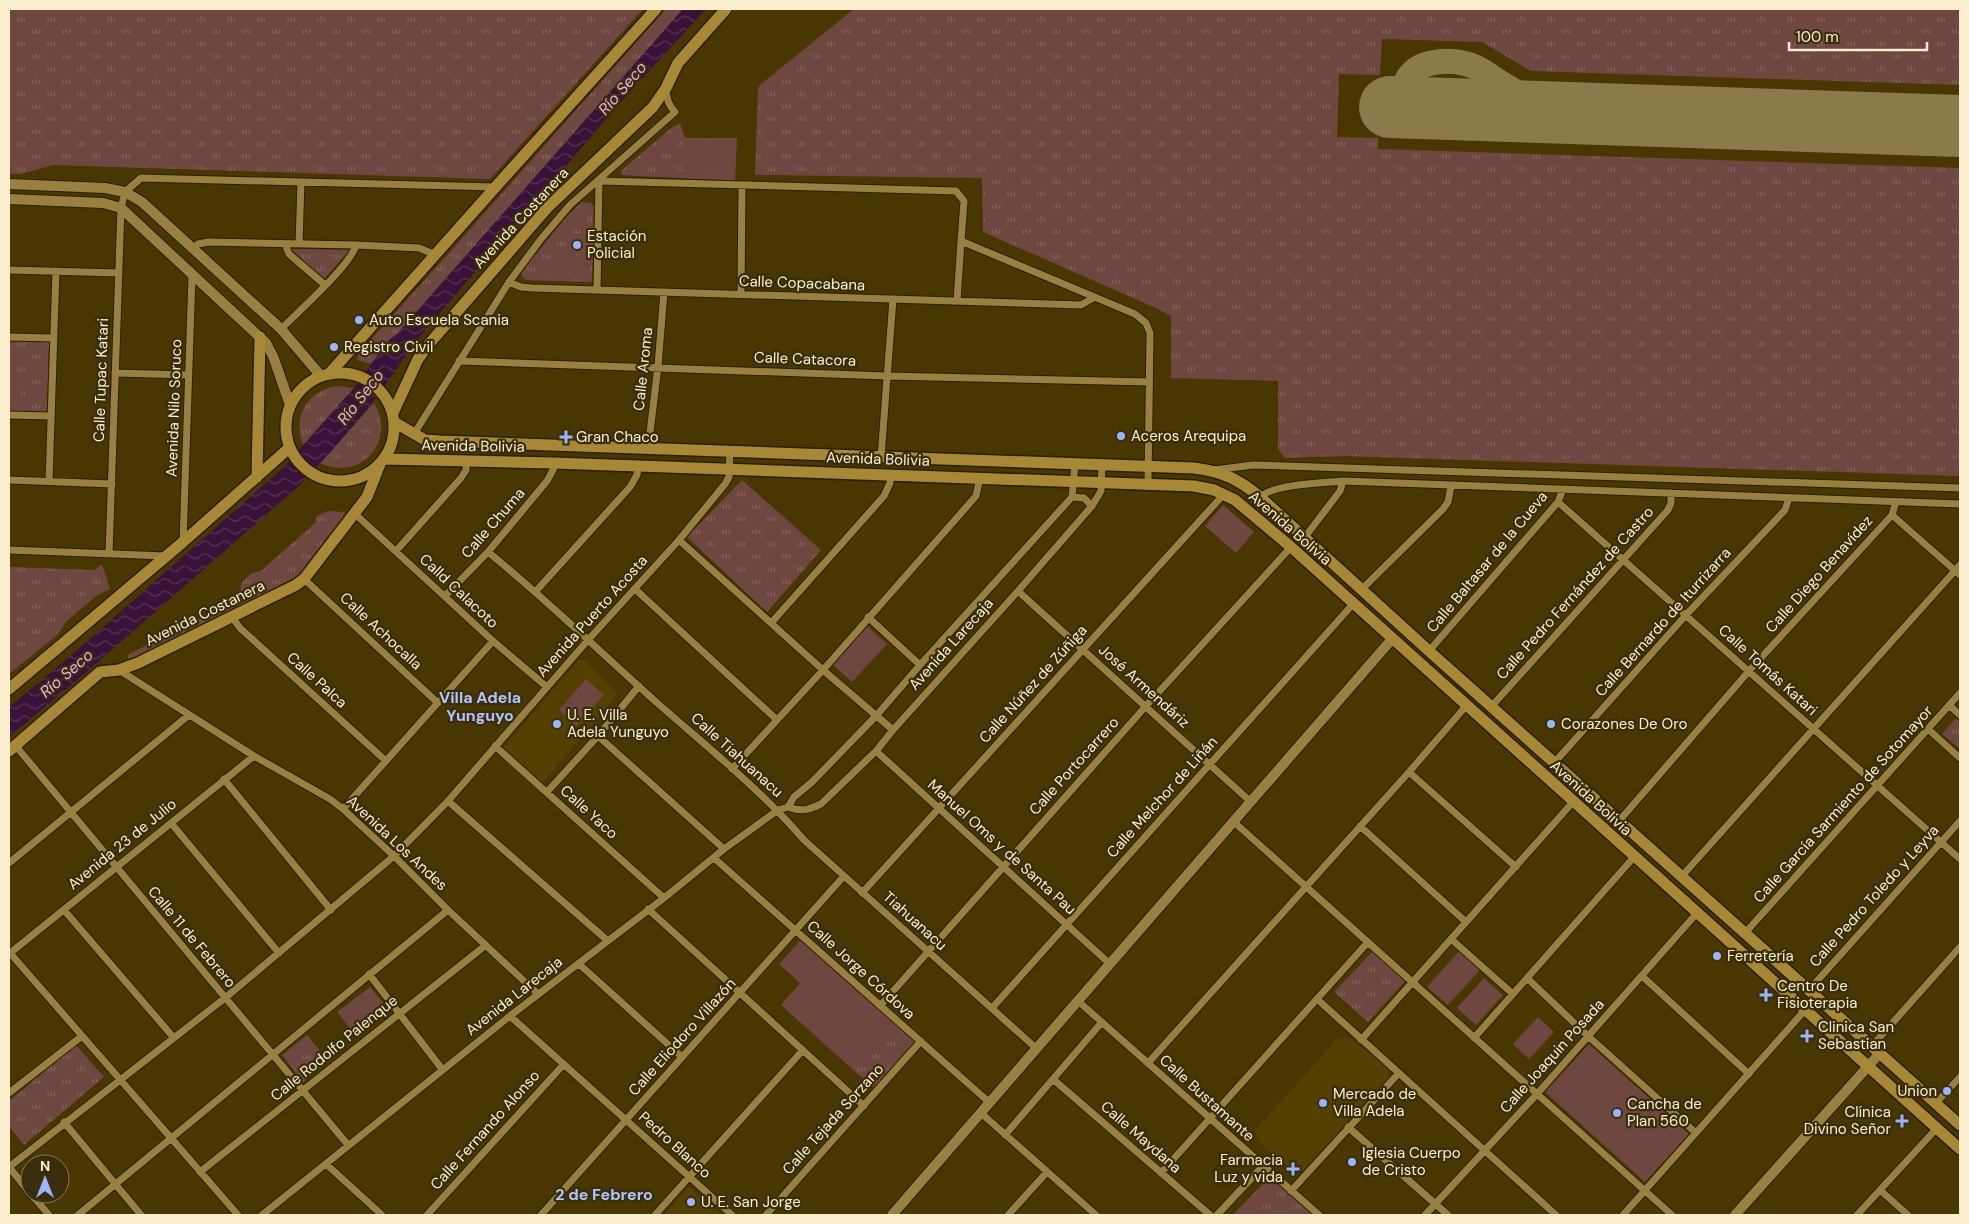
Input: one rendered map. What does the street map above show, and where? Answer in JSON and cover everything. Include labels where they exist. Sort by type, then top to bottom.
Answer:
[{"type":"main road","points":[[329,374],[656,9]]},
{"type":"main road","name":"Avenida Costanera","points":[[392,413],[418,359],[429,344],[548,207],[653,107],[666,88],[678,63],[726,9]]},
{"type":"main road","points":[[257,477],[260,337]]},
{"type":"main road","points":[[347,373],[365,379],[379,390],[392,413],[393,440],[382,462],[373,470],[357,479],[339,482],[321,478],[305,469],[291,452],[285,431],[290,405],[306,385],[329,374],[347,373]]},
{"type":"main road","name":"Avenida Bolivia","points":[[392,413],[414,434],[425,440],[1102,465],[1210,470],[1228,474],[1260,497],[1305,537],[1491,707],[1960,1125]]},
{"type":"main road","points":[[9,689],[257,477],[291,452]]},
{"type":"main road","name":"Avenida Costanera","points":[[12,748],[100,672],[119,670],[138,663],[296,585],[304,579],[366,497],[382,462]]},
{"type":"main road","name":"Avenida Bolivia","points":[[382,462],[554,462],[1102,482],[1194,486],[1224,494],[1235,500],[1291,548],[1960,1149]]},
{"type":"street","points":[[414,434],[509,282],[541,239],[570,204],[599,181],[675,112],[670,107],[666,96],[666,88]]},
{"type":"street","points":[[125,192],[141,178],[495,187]]},
{"type":"street","points":[[599,181],[956,191],[964,201],[957,301]]},
{"type":"street","points":[[597,290],[599,181]]},
{"type":"street","points":[[299,244],[301,182]]},
{"type":"street","points":[[9,184],[105,188],[125,192],[142,202],[329,374]]},
{"type":"street","points":[[741,294],[742,185]]},
{"type":"street","name":"Calle Tupac Katari","points":[[109,554],[121,208],[125,192]]},
{"type":"street","points":[[9,199],[103,202],[121,208],[192,276],[260,337],[273,356],[290,405]]},
{"type":"street","points":[[961,241],[1135,314],[1146,323],[1150,333],[1148,484]]},
{"type":"street","points":[[192,249],[198,244],[208,242],[356,245],[419,248],[436,255]]},
{"type":"street","points":[[285,244],[289,254],[325,285]]},
{"type":"street","points":[[281,329],[352,255],[356,245]]},
{"type":"street","points":[[9,270],[119,273]]},
{"type":"street","points":[[49,481],[56,271]]},
{"type":"street","name":"Avenida Nilo Soruco","points":[[183,542],[192,276]]},
{"type":"street","name":"Calle Copacabana","points":[[509,282],[521,287],[532,288],[1081,305],[1093,298]]},
{"type":"street","name":"Calle Aroma","points":[[648,449],[658,366],[664,292]]},
{"type":"street","points":[[881,457],[893,299]]},
{"type":"street","points":[[9,337],[54,338]]},
{"type":"street","name":"Calle Catacora","points":[[460,361],[658,366],[887,376],[1149,382]]},
{"type":"street","points":[[115,373],[189,375]]},
{"type":"street","points":[[9,415],[51,416]]},
{"type":"street","name":"Avenida Puerto Acosta","points":[[9,1167],[64,1122],[225,998],[394,856],[448,801],[588,640],[679,540],[726,484],[730,469],[730,451]]},
{"type":"street","points":[[396,551],[462,478],[466,470],[466,461]]},
{"type":"street","name":"Calle Chuma","points":[[445,596],[488,552],[547,481],[554,468],[554,462]]},
{"type":"street","points":[[1075,464],[1072,497],[1084,498],[1092,506]]},
{"type":"street","name":"Avenida Larecaja","points":[[262,1215],[442,1069],[664,898],[724,849],[778,810],[788,807],[798,811],[812,809],[821,804],[876,751],[1092,506],[1101,491],[1102,465]]},
{"type":"street","points":[[1210,470],[1253,465],[1960,488]]},
{"type":"street","points":[[536,591],[630,486],[637,475],[638,466]]},
{"type":"street","points":[[772,622],[884,496],[890,483],[890,475]]},
{"type":"street","points":[[732,769],[976,496],[980,478]]},
{"type":"street","points":[[9,480],[112,484]]},
{"type":"street","points":[[1260,497],[1270,490],[1280,488],[1343,481],[1960,504]]},
{"type":"street","points":[[1305,537],[1340,491],[1343,481]]},
{"type":"street","points":[[1362,589],[1443,509],[1448,502],[1451,486]]},
{"type":"street","name":"Calle Baltasar de la Cueva","points":[[1429,651],[1558,502],[1563,489]]},
{"type":"street","name":"Calle Pedro Fernández de Castro","points":[[1491,707],[1668,510],[1671,503],[1671,493]]},
{"type":"street","name":"Calle Núñez de Zúñiga","points":[[862,893],[1224,494]]},
{"type":"street","name":"Avenida Larecaja","points":[[788,807],[794,797],[812,782],[876,716],[1072,497]]},
{"type":"street","name":"Calle Bernardo de Iturrizarra","points":[[1554,763],[1686,615],[1785,510],[1789,498]]},
{"type":"street","name":"Calle Tomás Katari","points":[[1558,502],[1960,859]]},
{"type":"street","name":"Calle Diego Benavídez","points":[[1619,821],[1749,672],[1892,515],[1896,502]]},
{"type":"street","name":"Calld Calacoto","points":[[354,513],[493,641],[547,687]]},
{"type":"street","points":[[1682,876],[1958,570],[1892,515]]},
{"type":"street","points":[[679,540],[772,622],[822,670],[893,730]]},
{"type":"street","name":"Calle Portocarrero","points":[[880,1006],[1146,706],[1291,548]]},
{"type":"street","points":[[9,550],[166,556]]},
{"type":"street","name":"Calle Tiahuanacu","points":[[488,552],[536,591],[778,810]]},
{"type":"street","name":"Calle Achocalla","points":[[304,579],[438,702]]},
{"type":"street","points":[[635,589],[776,719]]},
{"type":"street","name":"José Armendáriz","points":[[1018,591],[1251,802]]},
{"type":"street","name":"Calle Melchor de Liñán","points":[[992,1008],[1353,604]]},
{"type":"street","name":"Calle Palca","points":[[232,617],[240,628],[386,761]]},
{"type":"street","points":[[868,617],[920,665]]},
{"type":"street","points":[[892,1215],[1403,628]]},
{"type":"street","points":[[343,809],[493,641]]},
{"type":"street","name":"Avenida Los Andes","points":[[119,670],[254,756],[330,799],[343,809],[538,994]]},
{"type":"street","points":[[546,792],[598,736],[639,686]]},
{"type":"street","name":"Calle García Sarmiento de Sotomayor","points":[[1745,933],[1960,693]]},
{"type":"street","points":[[1949,705],[1960,715]]},
{"type":"street","points":[[1148,1063],[1466,706]]},
{"type":"street","points":[[9,863],[188,714]]},
{"type":"street","points":[[1928,729],[1960,758]]},
{"type":"street","points":[[598,736],[724,849]]},
{"type":"street","name":"Calle Yaco","points":[[495,746],[664,898]]},
{"type":"street","name":"Calle 11 de Febrero","points":[[12,748],[116,867],[348,1145]]},
{"type":"street","name":"Manuel Oms y de Santa Pau","points":[[876,751],[1110,964]]},
{"type":"street","name":"Avenida 23 de Julio","points":[[9,954],[254,756]]},
{"type":"street","points":[[1409,772],[1516,867]]},
{"type":"street","points":[[224,779],[330,910]]},
{"type":"street","points":[[448,801],[608,941]]},
{"type":"street","points":[[1361,1040],[1573,802]]},
{"type":"street","name":"Tiahuanacu","points":[[778,810],[804,840],[1037,1049]]},
{"type":"street","points":[[1234,822],[1672,1215]]},
{"type":"street","name":"Calle Pedro Toledo y Leyva","points":[[1809,990],[1960,822]]},
{"type":"street","points":[[171,823],[278,953]]},
{"type":"street","points":[[1360,826],[1466,922]]},
{"type":"street","points":[[1474,1038],[1634,857]]},
{"type":"street","name":"Calle Jorge Córdova","points":[[714,858],[990,1103]]},
{"type":"street","name":"Calle Eliodoro Villazón","points":[[541,1215],[844,876]]},
{"type":"street","points":[[648,909],[864,1106]]},
{"type":"street","points":[[64,910],[174,1038]]},
{"type":"street","points":[[78,1215],[368,974],[448,910]]},
{"type":"street","name":"Calle Joaquin Posada","points":[[1425,1215],[1537,1094],[1698,913]]},
{"type":"street","points":[[1451,939],[1513,994]]},
{"type":"street","points":[[1161,1173],[1368,942]]},
{"type":"street","name":"Calle Rodolfo Palenque","points":[[200,1172],[486,945]]},
{"type":"street","points":[[1735,1215],[1868,1066],[1876,1050],[1960,947]]},
{"type":"street","points":[[9,954],[238,1215]]},
{"type":"street","points":[[578,964],[682,1056]]},
{"type":"street","points":[[368,974],[442,1069]]},
{"type":"street","points":[[1642,976],[1749,1074]]},
{"type":"street","points":[[1527,978],[1588,1036],[1696,1133]]},
{"type":"street","points":[[1317,999],[1556,1215]]},
{"type":"street","name":"Calle Bustamante","points":[[1078,1001],[1319,1215]]},
{"type":"street","points":[[1622,1215],[1805,1010]]},
{"type":"street","name":"Pedro Blanco","points":[[510,1016],[732,1215]]},
{"type":"street","points":[[1006,1135],[1102,1022]]},
{"type":"street","points":[[9,1093],[82,1036]]},
{"type":"street","name":"Calle Tejada Sorzano","points":[[766,1215],[921,1042]]},
{"type":"street","points":[[655,1215],[803,1050]]},
{"type":"street","name":"Calle Fernando Alonso","points":[[426,1215],[564,1064]]},
{"type":"street","points":[[1291,1191],[1398,1074]]},
{"type":"street","points":[[1936,1103],[1960,1077]]},
{"type":"street","name":"Calle Maydana","points":[[1054,1080],[1210,1215]]},
{"type":"street","points":[[981,1113],[1096,1215]]},
{"type":"street","points":[[64,1122],[141,1215]]},
{"type":"street","points":[[1348,1128],[1448,1215]]},
{"type":"street","points":[[1857,1215],[1937,1128]]},
{"type":"street","points":[[326,1164],[382,1215]]},
{"type":"street","points":[[1217,1215],[1263,1166]]},
{"type":"street","points":[[9,1167],[20,1181]]},
{"type":"street","points":[[1008,1215],[1047,1172]]},
{"type":"street","points":[[1880,1190],[1908,1215]]},
{"type":"street","points":[[40,1204],[49,1215]]},
{"type":"shaded area","name":"U. E. Villa Adela Yunguyo","points":[[583,659],[618,694],[536,790],[497,755],[579,660]]},
{"type":"shaded area","name":"Mercado de Villa Adela","points":[[1338,1038],[1350,1039],[1387,1067],[1390,1077],[1300,1173],[1293,1171],[1257,1140],[1256,1129]]},
{"type":"shaded area","name":"U. E. San Jorge","points":[[690,1188],[722,1215],[664,1215]]},
{"type":"green space","points":[[9,9],[643,9],[490,179],[53,165],[21,174],[9,174]]},
{"type":"green space","points":[[666,9],[683,9],[397,334],[388,341],[371,364],[357,360],[359,353]]},
{"type":"green space","points":[[854,9],[1960,9],[1960,85],[1531,71],[1482,42],[1382,39],[1380,75],[1339,74],[1337,137],[1378,138],[1378,149],[1960,168],[1960,476],[1345,456],[1285,458],[1278,449],[1278,381],[1171,378],[1171,316],[983,232],[982,178],[755,175],[758,88]]},
{"type":"green space","points":[[680,123],[685,138],[737,138],[735,181],[621,175],[622,170],[670,129]]},
{"type":"green space","points":[[683,141],[732,142],[731,171],[682,170]]},
{"type":"green space","points":[[582,202],[591,203],[594,207],[592,281],[526,280],[522,277],[521,272],[569,214]]},
{"type":"green space","points":[[291,249],[350,250],[323,280]]},
{"type":"green space","points":[[553,255],[591,255],[590,279],[553,278]]},
{"type":"green space","points":[[9,340],[49,342],[47,413],[9,411]]},
{"type":"green space","points":[[9,382],[21,382],[21,408],[9,408]]},
{"type":"green space","points":[[338,386],[354,388],[303,445],[300,424],[305,406],[318,393],[327,388]]},
{"type":"green space","points":[[374,403],[380,417],[381,431],[378,444],[371,454],[361,462],[349,467],[335,467],[320,463]]},
{"type":"green space","points":[[742,480],[821,550],[767,612],[687,537]]},
{"type":"green space","points":[[1223,505],[1254,532],[1236,553],[1205,526]]},
{"type":"green space","points":[[328,511],[344,512],[345,514],[306,568],[298,576],[133,660],[128,658],[129,654],[200,619],[207,613],[214,612],[240,589],[242,582],[252,573],[261,571],[315,523],[317,516]]},
{"type":"green space","points":[[102,564],[110,589],[96,596],[67,621],[57,635],[9,674],[9,567],[95,570]]},
{"type":"green space","points":[[867,626],[887,644],[852,682],[833,665]]},
{"type":"green space","points":[[586,679],[604,695],[576,726],[559,710]]},
{"type":"green space","points":[[1956,718],[1960,722],[1960,749],[1942,734]]},
{"type":"green space","points":[[806,934],[897,1015],[850,1067],[781,1005],[800,983],[779,964]]},
{"type":"green space","points":[[1374,950],[1407,979],[1368,1022],[1334,992]]},
{"type":"green space","points":[[1459,951],[1480,970],[1448,1005],[1427,987]]},
{"type":"green space","points":[[1484,978],[1503,995],[1476,1025],[1457,1008]]},
{"type":"green space","points":[[370,987],[389,1010],[356,1036],[337,1012]]},
{"type":"green space","points":[[897,1015],[921,1036],[874,1088],[850,1067]]},
{"type":"green space","points":[[1538,1017],[1554,1032],[1529,1059],[1513,1044]]},
{"type":"green space","points":[[307,1035],[328,1061],[303,1082],[282,1055]]},
{"type":"green space","name":"Cancha de Plan 560","points":[[1589,1044],[1689,1134],[1645,1182],[1545,1092]]},
{"type":"green space","points":[[76,1045],[104,1077],[24,1145],[9,1126],[9,1101]]},
{"type":"green space","points":[[1274,1172],[1321,1215],[1233,1215]]},
{"type":"water","name":"Río Seco","points":[[683,9],[706,9],[619,104],[410,348],[373,402],[301,484],[83,675],[9,737],[9,707],[67,659],[283,468],[354,388],[388,341],[397,334]]},
{"type":"taxiway","points":[[1408,108],[1404,99],[1404,92],[1406,82],[1411,74],[1427,64],[1447,61],[1475,67],[1555,113]]},
{"type":"runway","points":[[1390,107],[1960,126]]},
{"type":"place","name":"Estación Policial","points":[[577,245]]},
{"type":"place","name":"Auto Escuela Scania","points":[[359,320]]},
{"type":"place","name":"Registro Civil","points":[[334,347]]},
{"type":"place","name":"Aceros Arequipa","points":[[1121,436]]},
{"type":"place","name":"Gran Chaco","points":[[566,437]]},
{"type":"place","name":"U. E. Villa Adela Yunguyo","points":[[557,724]]},
{"type":"place","name":"Corazones De Oro","points":[[1551,724]]},
{"type":"place","name":"Ferretería","points":[[1717,956]]},
{"type":"place","name":"Centro De Fisioterapia","points":[[1766,995]]},
{"type":"place","name":"Clinica San Sebastian","points":[[1807,1036]]},
{"type":"place","name":"Union","points":[[1947,1091]]},
{"type":"place","name":"Mercado de Villa Adela","points":[[1323,1103]]},
{"type":"place","name":"Cancha de Plan 560","points":[[1617,1113]]},
{"type":"place","name":"Clínica Divino Señor","points":[[1902,1121]]},
{"type":"place","name":"Iglesia Cuerpo de Cristo","points":[[1352,1162]]},
{"type":"place","name":"Farmacia Luz y vida","points":[[1293,1169]]},
{"type":"place","name":"U. E. San Jorge","points":[[691,1202]]},
{"type":"district","name":"Villa Adela Yunguyo","points":[[480,706]]},
{"type":"district","name":"2 de Febrero","points":[[604,1194]]}]
